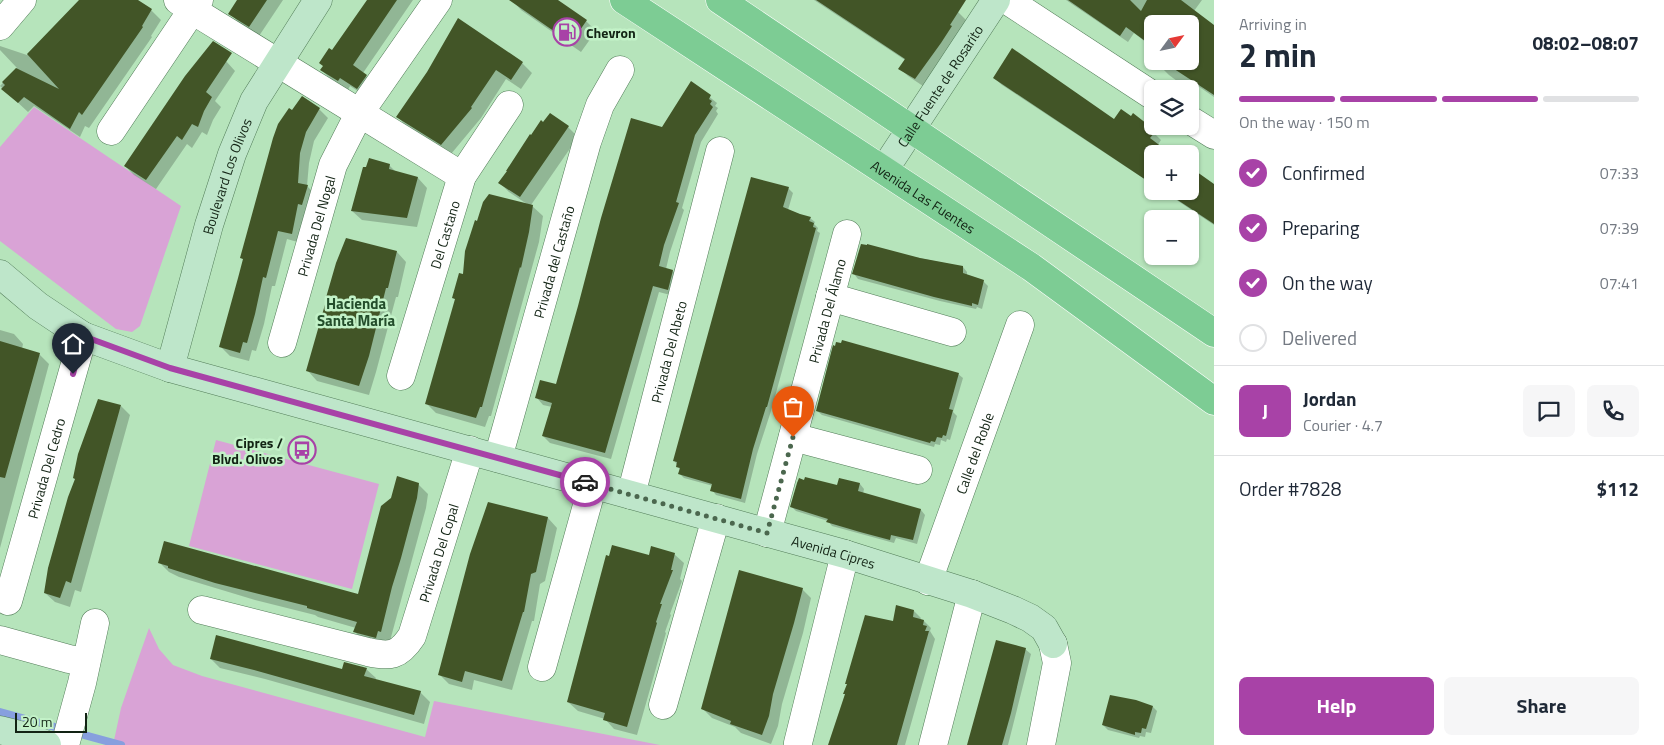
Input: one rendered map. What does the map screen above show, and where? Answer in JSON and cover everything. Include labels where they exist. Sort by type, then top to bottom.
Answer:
[{"type":"main road","name":"Avenida Las Fuentes","points":[[624,0],[1031,266],[1214,401]]},
{"type":"main road","points":[[720,0],[1214,333]]},
{"type":"street","points":[[0,26],[22,0]]},
{"type":"street","name":"Boulevard Los Olivos","points":[[170,368],[209,224],[232,154],[254,101],[318,0]]},
{"type":"street","name":"Privada Del Nogal","points":[[282,343],[333,165],[360,112],[438,0]]},
{"type":"street","name":"Calle Fuente de Rosarito","points":[[884,170],[996,0]]},
{"type":"street","points":[[1006,0],[1144,90]]},
{"type":"street","points":[[111,131],[189,3],[278,63],[462,176]]},
{"type":"street","name":"Privada del Castaño","points":[[498,458],[587,142],[600,105],[620,70]]},
{"type":"street","name":"Del Castano","points":[[400,376],[462,176],[509,105]]},
{"type":"street","points":[[1199,126],[1214,135]]},
{"type":"street","name":"Privada Del Abeto","points":[[631,495],[720,151]]},
{"type":"street","name":"Privada Del Álamo","points":[[767,533],[846,234]]},
{"type":"street","name":"Avenida Cipres","points":[[0,274],[38,306],[83,336],[170,368],[844,554],[972,594],[1030,618],[1044,628],[1053,644],[1057,663],[1047,744]]},
{"type":"street","points":[[830,297],[952,332]]},
{"type":"street","name":"Calle del Roble","points":[[928,581],[1020,325]]},
{"type":"street","name":"Privada Del Cedro","points":[[8,601],[83,336]]},
{"type":"street","points":[[793,437],[918,470]]},
{"type":"street","name":"Privada Del Copal","points":[[202,610],[383,656],[398,652],[412,636],[470,450]]},
{"type":"street","points":[[542,667],[593,484]]},
{"type":"street","points":[[663,705],[716,518]]},
{"type":"street","points":[[798,744],[844,554]]},
{"type":"street","points":[[933,745],[972,594]]},
{"type":"street","points":[[0,730],[54,743],[84,672],[95,622]]},
{"type":"street","points":[[0,640],[70,659],[84,672]]},
{"type":"shaded area","points":[[34,107],[181,206],[140,326],[132,332],[116,329],[0,241],[0,147]]},
{"type":"shaded area","points":[[216,440],[379,484],[352,589],[189,546]]},
{"type":"shaded area","points":[[149,628],[159,649],[173,665],[202,676],[425,737],[434,701],[660,745],[113,745],[121,708]]},
{"type":"building","points":[[79,0],[138,0],[152,9],[143,27],[82,115],[79,112],[70,129],[24,97],[18,103],[1,89],[5,85],[2,82],[16,68],[59,89],[27,54]]},
{"type":"building","points":[[237,0],[267,0],[249,27],[228,14]]},
{"type":"building","points":[[367,0],[397,0],[353,65],[367,75],[357,89],[340,78],[338,81],[320,70],[323,66],[319,63],[329,48],[332,50]]},
{"type":"building","name":"Chevron","points":[[509,0],[558,0],[587,20],[571,43]]},
{"type":"building","points":[[816,0],[966,0],[950,25],[952,26],[915,79],[898,69],[905,59]]},
{"type":"building","points":[[1068,0],[1130,0],[1141,11],[1147,0],[1181,0],[1214,25],[1214,95],[1199,85],[1199,80],[1191,80],[1176,70],[1199,70],[1199,15],[1144,15],[1144,40],[1126,27],[1120,36]]},
{"type":"building","points":[[458,18],[523,62],[511,80],[496,70],[472,108],[441,145],[396,117],[427,72]]},
{"type":"building","points":[[213,41],[232,53],[206,92],[212,97],[198,127],[192,124],[182,140],[177,136],[146,180],[124,166],[185,76]]},
{"type":"building","points":[[1012,48],[1114,119],[1121,109],[1131,116],[1133,113],[1144,122],[1144,135],[1153,135],[1150,138],[1159,145],[1144,145],[1144,179],[993,78]]},
{"type":"building","points":[[691,81],[711,95],[709,99],[712,101],[710,104],[713,107],[695,135],[676,202],[679,203],[664,245],[659,266],[673,270],[668,290],[653,286],[605,453],[542,436],[552,403],[535,398],[540,380],[556,384],[601,218],[631,118],[662,127]]},
{"type":"building","points":[[302,96],[320,108],[306,132],[300,153],[298,183],[308,185],[302,205],[298,204],[292,234],[278,231],[266,278],[263,277],[247,343],[243,342],[240,353],[219,347],[243,259],[240,258],[278,124],[289,108],[292,110]]},
{"type":"building","points":[[550,113],[569,126],[520,197],[498,183],[530,134],[541,120],[543,122]]},
{"type":"building","points":[[369,158],[390,164],[389,169],[418,177],[407,218],[351,211],[363,167],[366,167]]},
{"type":"building","points":[[1199,173],[1214,184],[1214,224],[1199,214],[1199,210],[1193,210],[1178,200],[1199,200]]},
{"type":"building","points":[[751,177],[789,187],[783,207],[811,217],[809,221],[814,223],[813,227],[816,228],[767,407],[753,449],[741,499],[710,491],[712,484],[678,474],[680,468],[676,467],[677,462],[673,461]]},
{"type":"building","points":[[489,194],[533,205],[521,268],[482,407],[480,407],[476,418],[425,404],[455,299],[452,298],[459,273],[463,274],[465,251],[475,220],[477,221],[483,202]]},
{"type":"building","points":[[346,238],[397,251],[359,386],[306,371],[336,263]]},
{"type":"building","points":[[861,244],[963,266],[963,273],[984,280],[978,305],[972,303],[972,306],[934,297],[852,274]]},
{"type":"building","points":[[842,340],[959,373],[949,409],[953,410],[946,436],[943,435],[942,438],[937,437],[935,442],[931,441],[930,443],[816,411],[833,345],[835,346],[836,342],[841,343]]},
{"type":"building","points":[[0,341],[40,353],[5,478],[0,477]]},
{"type":"building","points":[[98,399],[121,405],[71,583],[66,581],[60,598],[44,593],[48,568],[75,479],[73,478],[78,454]]},
{"type":"building","points":[[397,476],[419,483],[417,498],[381,632],[378,631],[376,638],[353,632],[357,622],[307,608],[307,606],[215,583],[158,563],[164,541],[358,594],[381,506],[391,498]]},
{"type":"building","points":[[805,477],[837,485],[839,478],[860,483],[858,491],[921,509],[913,540],[891,535],[890,540],[860,532],[826,522],[828,519],[790,507],[799,478],[804,480]]},
{"type":"building","points":[[488,502],[548,517],[536,572],[531,574],[524,612],[502,681],[465,671],[462,682],[438,675],[470,554]]},
{"type":"building","points":[[612,545],[649,555],[651,546],[675,553],[671,570],[673,570],[660,604],[662,604],[657,623],[627,727],[603,720],[605,713],[567,702],[606,555],[609,556]]},
{"type":"building","points":[[739,570],[803,588],[773,694],[769,716],[762,735],[730,724],[731,721],[701,709]]},
{"type":"building","points":[[896,605],[914,610],[913,617],[924,620],[923,625],[927,626],[925,631],[929,631],[897,745],[828,745],[845,694],[843,694],[847,684],[845,684],[865,615],[893,621]]},
{"type":"building","points":[[216,635],[342,669],[344,662],[367,668],[364,676],[421,691],[414,715],[210,659]]},
{"type":"building","points":[[996,640],[1026,648],[1011,713],[1002,745],[967,745]]},
{"type":"building","points":[[1110,695],[1136,700],[1153,706],[1146,729],[1142,728],[1141,733],[1135,732],[1135,735],[1102,725]]},
{"type":"waterway","points":[[0,712],[121,745]]},
{"type":"way so far","points":[[585,482],[767,533],[793,437]]},
{"type":"place","name":"Chevron","points":[[567,32]]},
{"type":"place","name":"Cipres / Blvd. Olivos","points":[[302,450]]},
{"type":"district","name":"Hacienda Santa María","points":[[356,312]]},
{"type":"route","points":[[73,374],[83,336],[170,368],[585,482]]}]
